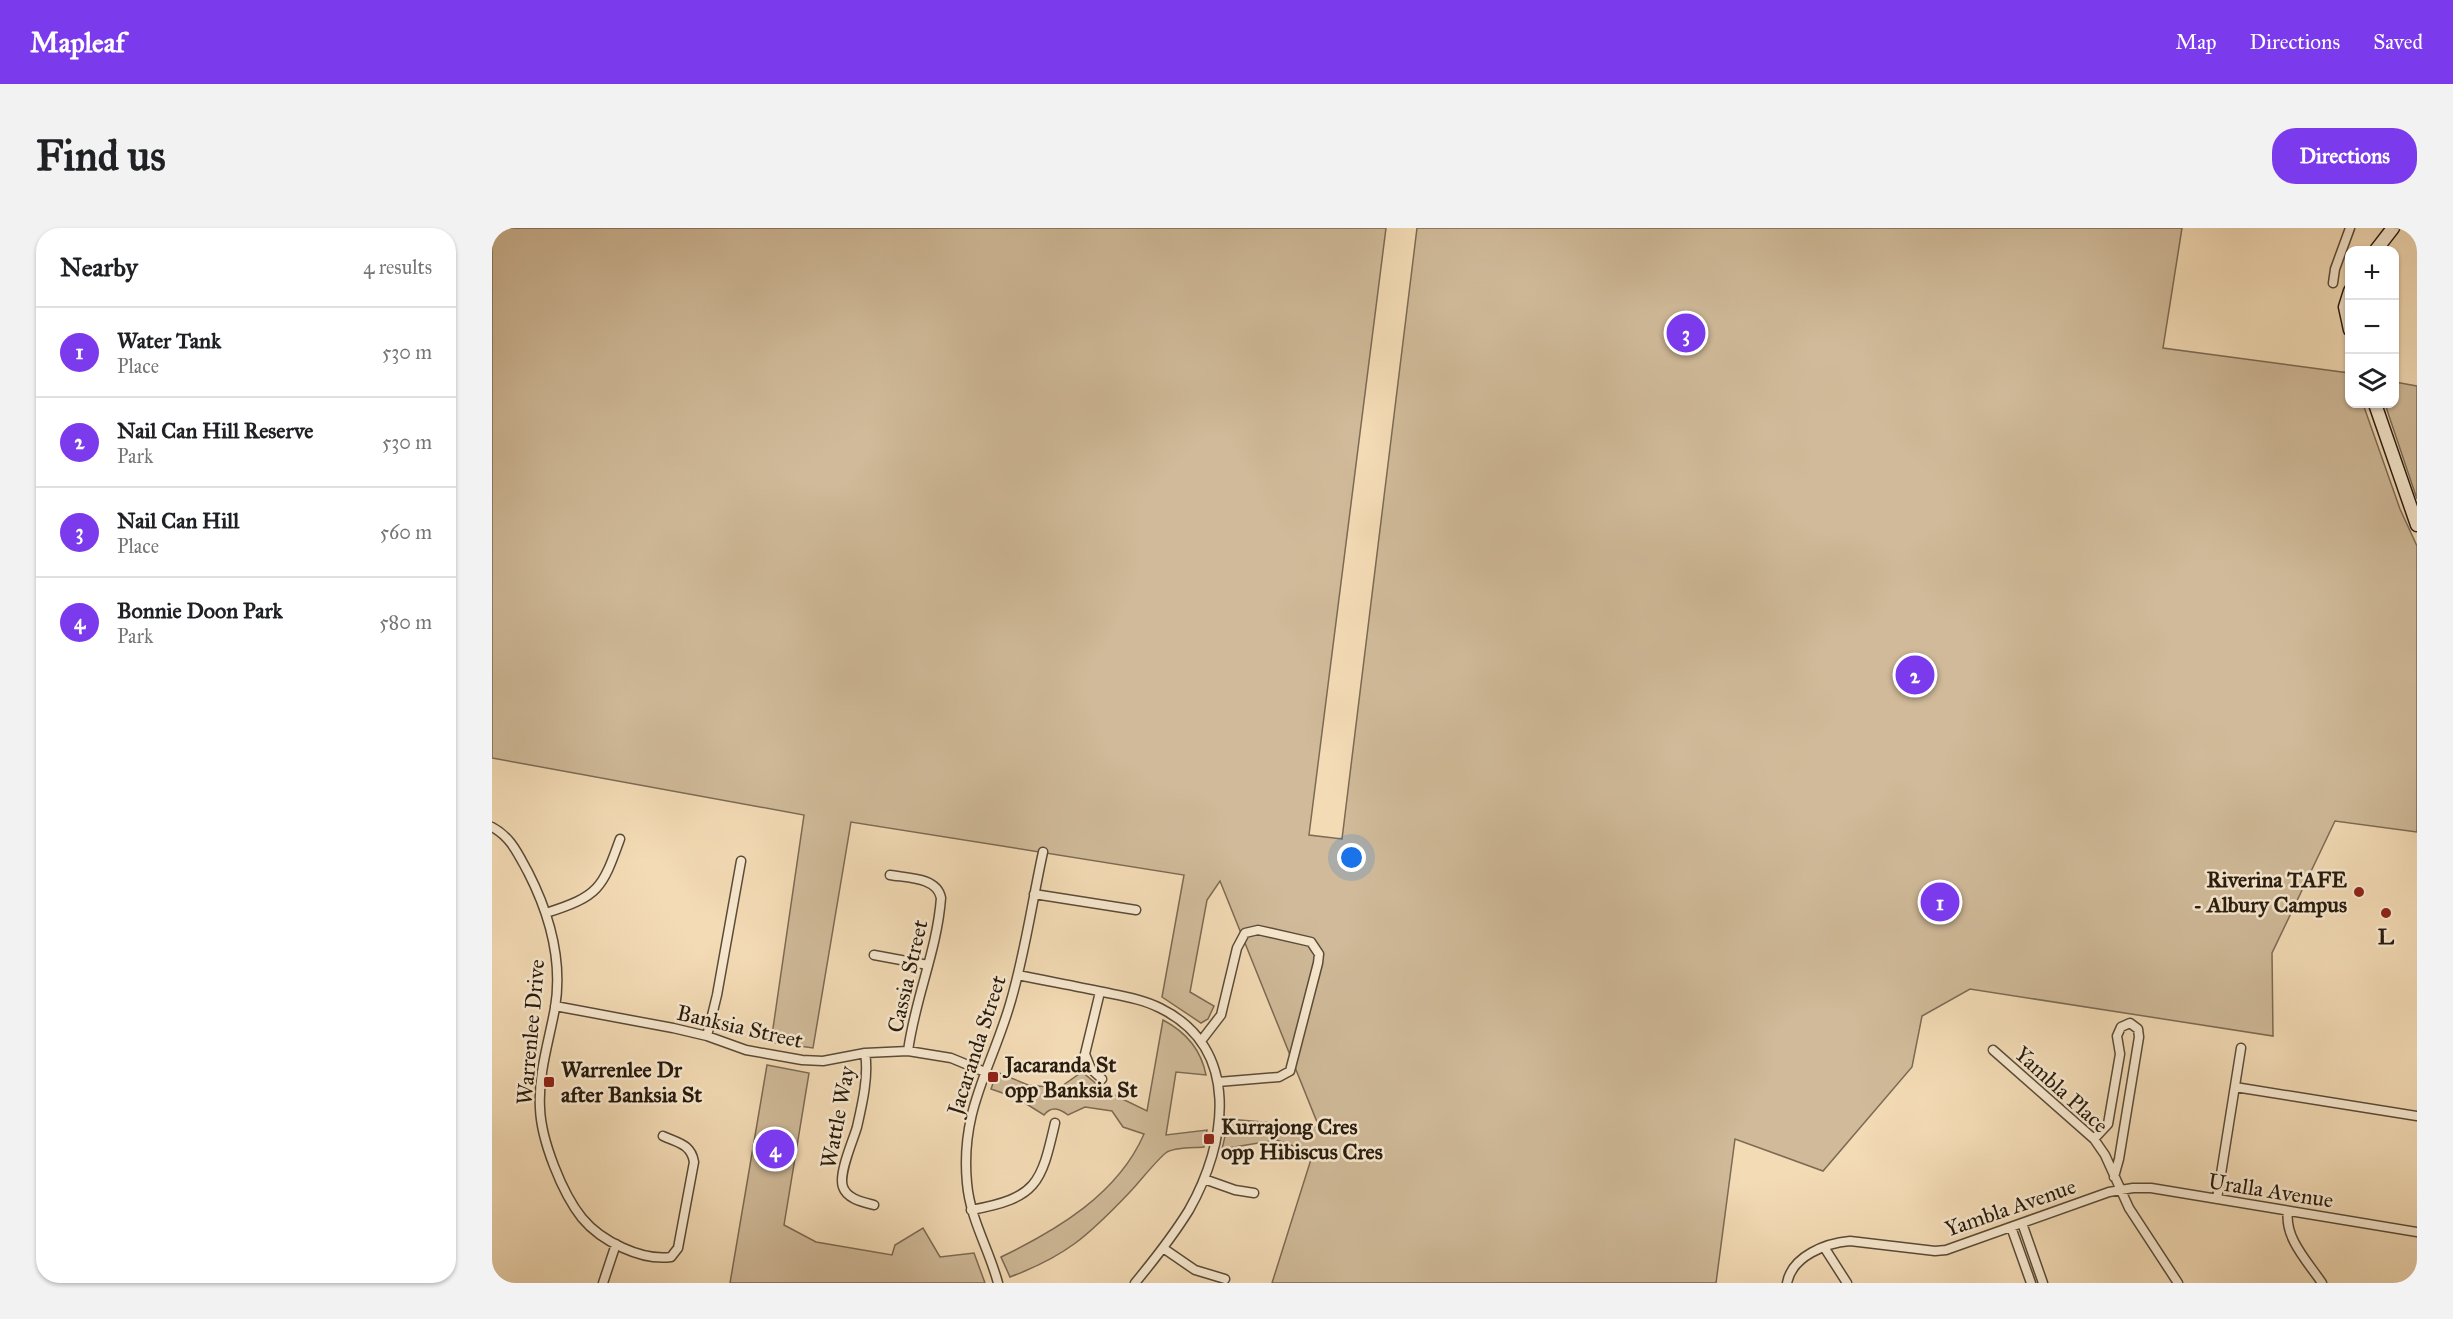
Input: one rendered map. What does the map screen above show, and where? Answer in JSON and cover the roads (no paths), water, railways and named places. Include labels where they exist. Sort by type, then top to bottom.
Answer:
[{"type":"street","points":[[2333,283],[2335,269],[2350,228]]},
{"type":"street","points":[[2379,246],[2393,228]]},
{"type":"street","points":[[2376,408],[2417,525]]},
{"type":"street","name":"Warrenlee Drive","points":[[492,826],[502,832],[512,843],[546,913],[557,959],[555,1006],[540,1087],[541,1122],[550,1151],[567,1194],[577,1211],[591,1227],[616,1244],[654,1257],[671,1257],[675,1254],[682,1233],[694,1162],[692,1151],[688,1147],[663,1136]]},
{"type":"street","points":[[546,913],[569,906],[598,889],[607,876],[620,839]]},
{"type":"street","name":"Jacaranda Street","points":[[998,1283],[971,1210],[967,1182],[968,1129],[972,1108],[1002,1030],[1018,975],[1043,852]]},
{"type":"street","points":[[706,1036],[717,995],[741,861]]},
{"type":"street","name":"Cassia Street","points":[[890,875],[930,882],[940,892],[937,934],[912,1023],[908,1051]]},
{"type":"street","points":[[1034,894],[1136,910]]},
{"type":"street","points":[[1201,1041],[1221,1014],[1237,948],[1245,933],[1258,930],[1311,942],[1317,949],[1318,963],[1290,1071],[1279,1077],[1218,1082]]},
{"type":"street","points":[[874,954],[928,965]]},
{"type":"street","points":[[1018,975],[1132,998],[1160,1007],[1182,1022],[1201,1041],[1212,1059],[1218,1082],[1218,1125],[1204,1179],[1182,1221],[1135,1283]]},
{"type":"street","points":[[1100,992],[1085,1054],[1091,1070],[1102,1079]]},
{"type":"street","name":"Banksia Street","points":[[555,1006],[706,1036],[746,1050],[802,1060],[823,1062],[865,1053],[908,1051],[951,1058],[985,1072]]},
{"type":"street","points":[[2094,1139],[2108,1124],[2120,1054],[2117,1036],[2121,1027],[2130,1023],[2138,1029],[2139,1037],[2114,1177]]},
{"type":"street","points":[[2217,1199],[2241,1048]]},
{"type":"street","name":"Yambla Place","points":[[1993,1050],[2094,1139],[2105,1155],[2119,1189],[2141,1228],[2178,1283]]},
{"type":"street","name":"Wattle Way","points":[[865,1053],[866,1066],[862,1100],[842,1176],[843,1187],[850,1195],[860,1202],[874,1205]]},
{"type":"street","points":[[2235,1087],[2417,1116]]},
{"type":"street","points":[[971,1210],[1012,1200],[1026,1192],[1037,1181],[1045,1166],[1055,1122]]},
{"type":"street","points":[[1204,1179],[1254,1194]]},
{"type":"street","name":"Uralla Avenue","points":[[2119,1189],[2142,1187],[2417,1232]]},
{"type":"street","name":"Yambla Avenue","points":[[1787,1283],[1792,1269],[1798,1263],[1807,1255],[1824,1247],[1850,1241],[1940,1251],[2119,1189]]},
{"type":"street","points":[[2288,1211],[2287,1221],[2293,1239],[2322,1283]]},
{"type":"street","points":[[2022,1223],[2043,1283]]},
{"type":"street","points":[[2011,1227],[2031,1283]]},
{"type":"street","points":[[603,1283],[616,1244]]},
{"type":"street","points":[[1824,1247],[1847,1283]]},
{"type":"street","points":[[1163,1248],[1195,1270],[1225,1279]]},
{"type":"place","name":"Nail Can Hill","points":[[1686,333]]},
{"type":"place","name":"Nail Can Hill Reserve","points":[[1915,675]]},
{"type":"place","name":"Riverina TAFE - Albury Campus","points":[[2359,892]]},
{"type":"place","name":"Water Tank","points":[[1940,902]]},
{"type":"place","name":"L","points":[[2386,913]]},
{"type":"place","name":"Jacaranda St opp Banksia St","points":[[993,1077]]},
{"type":"place","name":"Warrenlee Dr after Banksia St","points":[[549,1082]]},
{"type":"place","name":"Kurrajong Cres opp Hibiscus Cres","points":[[1209,1139]]},
{"type":"place","name":"Bonnie Doon Park","points":[[775,1149]]}]
